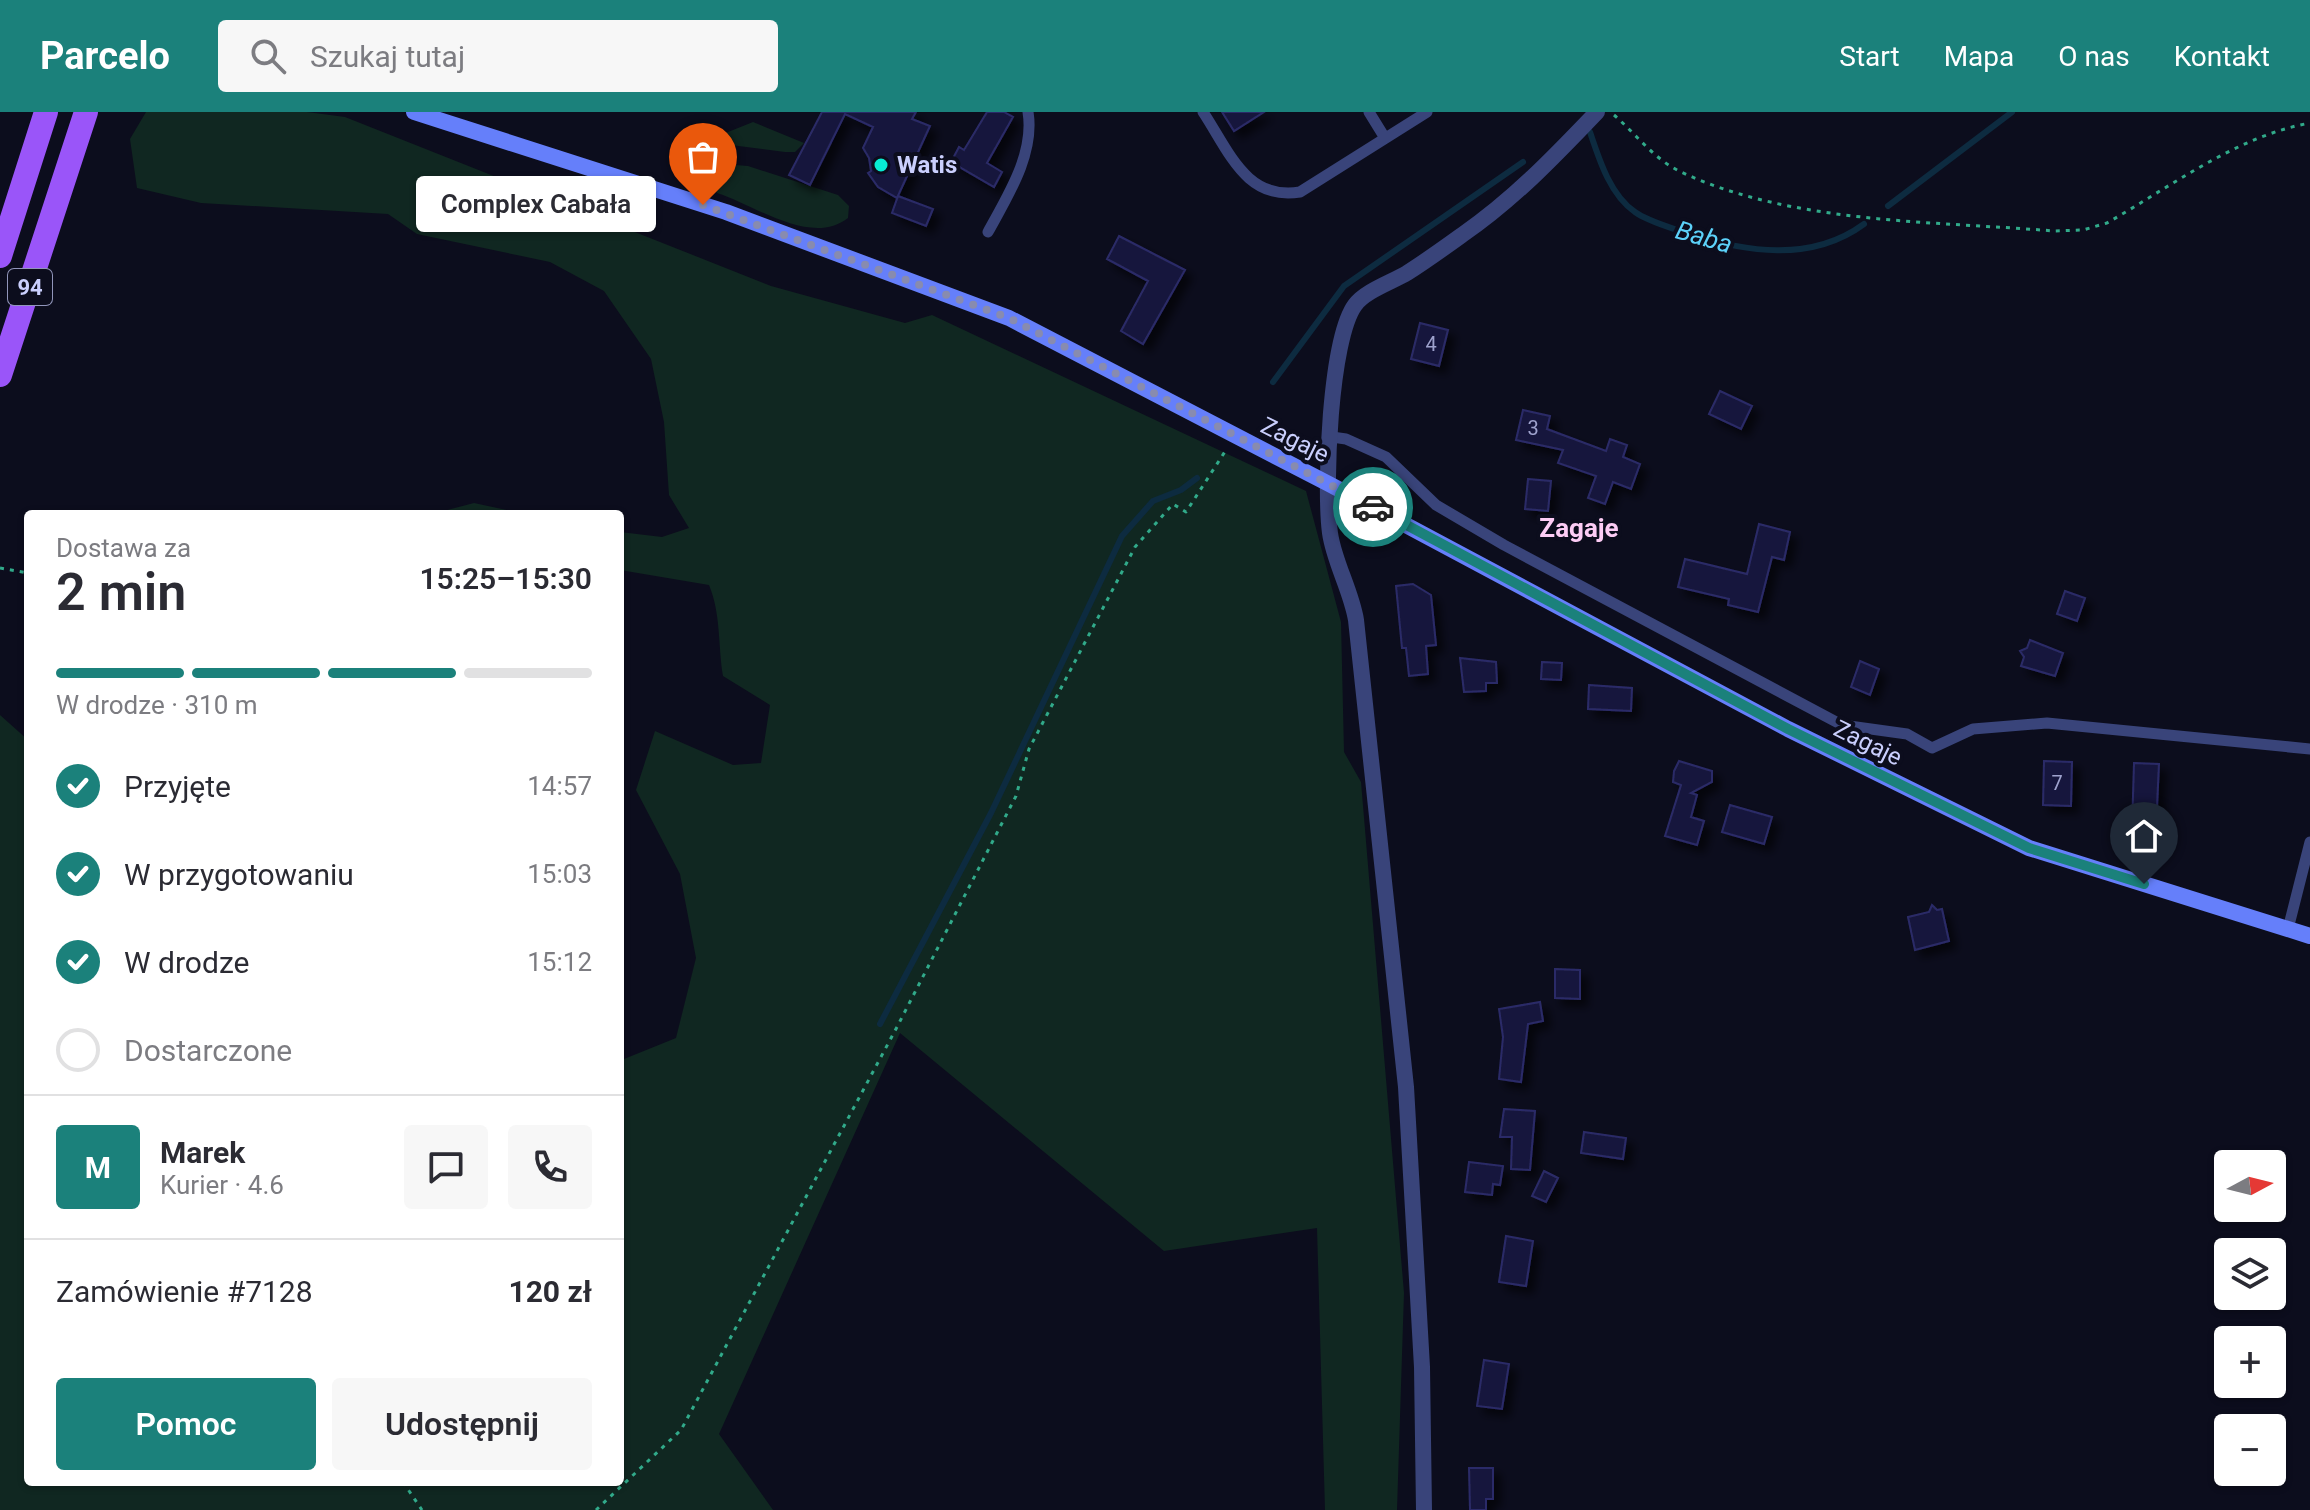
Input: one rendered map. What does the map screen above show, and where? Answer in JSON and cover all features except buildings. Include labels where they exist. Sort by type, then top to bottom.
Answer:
[{"type":"main road","name":"94","points":[[0,256],[46,112]]},
{"type":"main road","name":"94","points":[[0,375],[86,112]]},
{"type":"main road","name":"Zagaje","points":[[414,112],[726,212],[1009,318],[1329,484],[1788,729],[2029,848],[2310,936]]},
{"type":"street","points":[[1424,1510],[1422,1367],[1406,1087],[1356,620],[1351,592],[1330,536],[1329,484],[1337,360],[1343,325],[1357,301],[1411,270],[1501,205],[1554,160],[1597,112]]},
{"type":"lane","points":[[988,232],[1015,183],[1025,152],[1028,112]]},
{"type":"lane","points":[[1203,112],[1241,169],[1260,189],[1281,195],[1300,192],[1427,112]]},
{"type":"lane","points":[[1369,112],[1385,138]]},
{"type":"lane","points":[[1332,437],[1346,439],[1386,457],[1436,505],[1504,545],[1842,725],[1907,734],[1932,748],[1973,729],[2047,723],[2310,749]]},
{"type":"lane","points":[[2288,929],[2310,842]]},
{"type":"path","points":[[1607,112],[1615,115],[1654,155],[1679,171],[1799,209],[2054,231],[2083,230],[2107,223],[2241,147],[2273,133],[2310,123]]},
{"type":"path","points":[[624,1484],[681,1430],[918,987],[1016,796],[1029,749],[1135,547],[1173,504],[1186,512],[1234,437]]},
{"type":"path","points":[[0,568],[24,572]]},
{"type":"path","points":[[406,1486],[422,1510]]},
{"type":"path","points":[[596,1510],[622,1486]]},
{"type":"green space","points":[[146,112],[307,112],[345,117],[771,286],[905,323],[932,315],[1306,491],[1341,622],[1344,752],[1361,782],[1404,1293],[1397,1510],[1325,1510],[1317,1228],[1164,1251],[900,1033],[719,1434],[773,1510],[0,1510],[0,715],[24,736],[24,1486],[624,1486],[624,1059],[676,1038],[696,958],[680,874],[636,790],[655,731],[733,765],[761,763],[770,705],[723,676],[717,618],[709,585],[624,571],[624,532],[662,537],[689,528],[669,495],[664,422],[651,359],[604,291],[550,262],[417,234],[388,214],[201,203],[137,188],[130,139]]},
{"type":"green space","points":[[753,122],[804,143],[795,152],[785,152],[715,143],[718,136]]},
{"type":"green space","points":[[716,166],[748,166],[838,195],[849,206],[848,218],[833,226],[800,226],[717,193],[709,177]]},
{"type":"green space","points":[[474,503],[506,510],[447,510]]},
{"type":"waterway","name":"Baba","points":[[1888,206],[2012,112]]},
{"type":"waterway","name":"Baba","points":[[1590,132],[1606,176],[1626,205],[1647,219],[1686,233],[1754,249],[1800,249],[1822,245],[1864,224]]},
{"type":"waterway","points":[[1273,382],[1344,286],[1523,162]]},
{"type":"waterway","points":[[880,1024],[991,813],[1122,536],[1153,501],[1181,490],[1197,478]]},
{"type":"way so far","points":[[703,205],[846,255],[1009,318],[1373,507]]},
{"type":"place","name":"Watis","points":[[881,165]]},
{"type":"place","name":"Complex Cabała","points":[[703,205]]},
{"type":"district","name":"Zagaje","points":[[1579,528]]},
{"type":"route","points":[[1373,507],[1788,729],[2029,848],[2144,884]]}]
